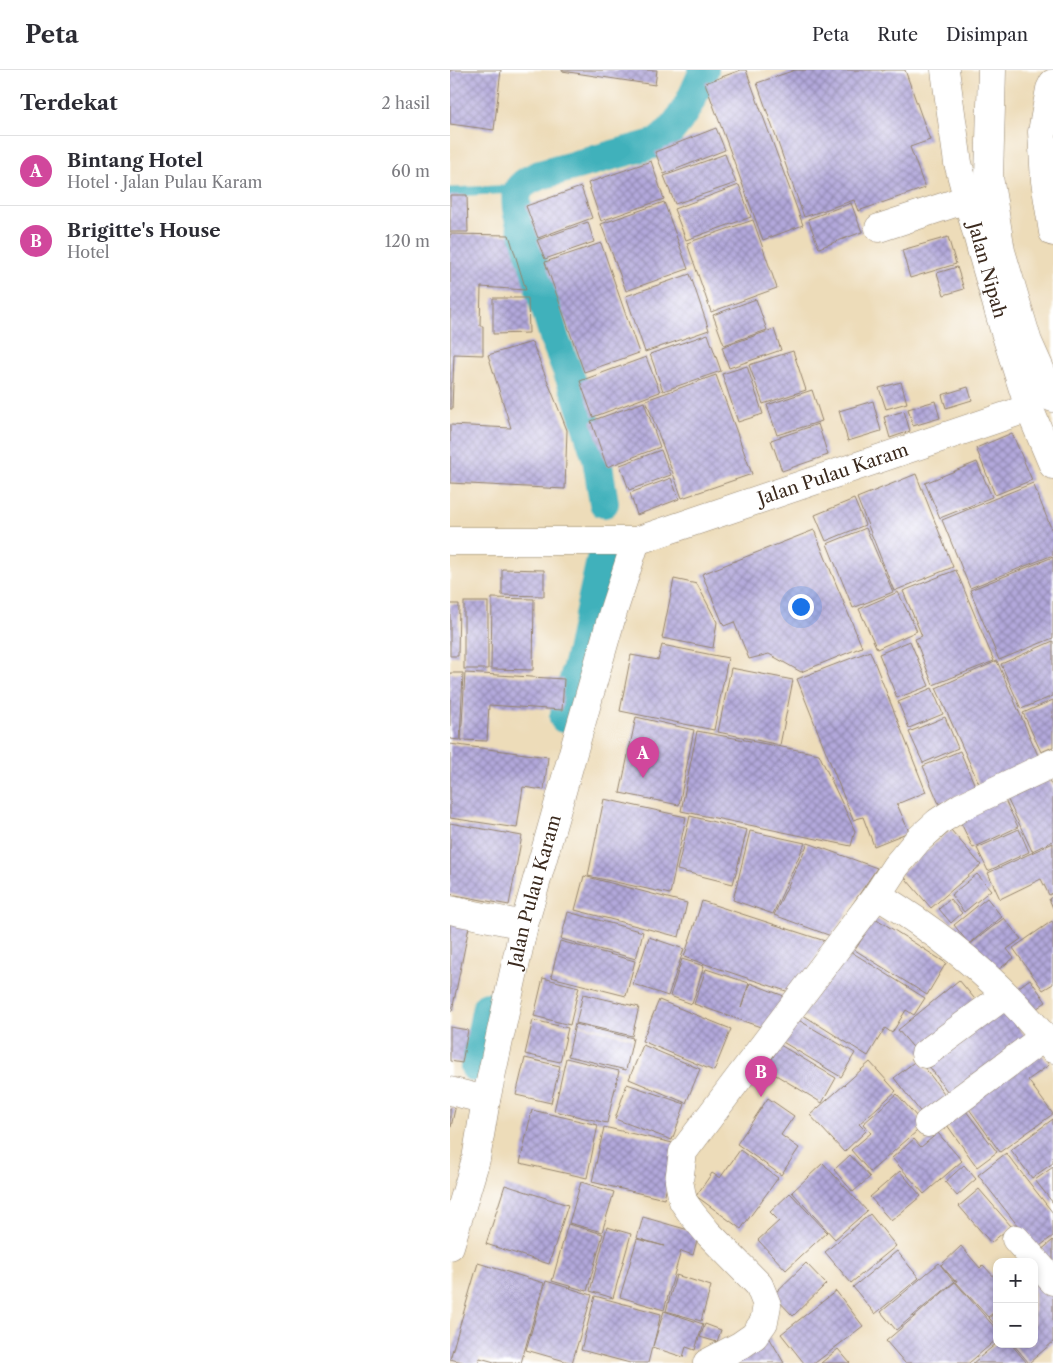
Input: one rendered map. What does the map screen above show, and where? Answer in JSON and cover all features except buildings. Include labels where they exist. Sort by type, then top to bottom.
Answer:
[{"type":"street","name":"Jalan Nipah","points":[[945,70],[958,164],[1002,323],[1041,403]]},
{"type":"street","name":"Jalan Nipah","points":[[992,70],[990,177],[1001,251],[1028,342],[1053,465]]},
{"type":"street","points":[[1052,223],[1045,181],[1042,132],[1050,89],[1053,83]]},
{"type":"street","points":[[879,228],[967,199]]},
{"type":"street","name":"Jalan Pulau Karam","points":[[450,541],[636,541],[1041,403]]},
{"type":"street","name":"Jalan Pulau Karam","points":[[450,1246],[476,1159],[486,1100],[524,925],[613,612],[636,541]]},
{"type":"street","points":[[708,1363],[754,1336],[764,1322],[767,1305],[759,1285],[707,1232],[683,1200],[679,1181],[683,1152],[877,895],[896,866],[918,840],[938,822],[961,807],[1053,763]]},
{"type":"street","points":[[877,895],[910,915],[950,945],[1005,995],[1048,1043],[928,1123]]},
{"type":"street","points":[[450,910],[524,925]]},
{"type":"street","points":[[925,1054],[1005,995]]},
{"type":"street","points":[[450,1091],[486,1100]]},
{"type":"street","points":[[1016,1239],[1053,1281]]},
{"type":"waterway","points":[[604,503],[597,459],[577,395],[555,340],[518,214],[517,194],[522,185],[540,175],[657,143],[680,119],[691,100],[704,70]]},
{"type":"waterway","points":[[450,192],[518,189]]},
{"type":"waterway","points":[[564,718],[581,652],[603,551]]},
{"type":"waterway","points":[[475,1067],[487,1007]]},
{"type":"place","name":"Bintang Hotel","points":[[643,778]]},
{"type":"place","name":"Brigitte's House","points":[[761,1097]]}]
